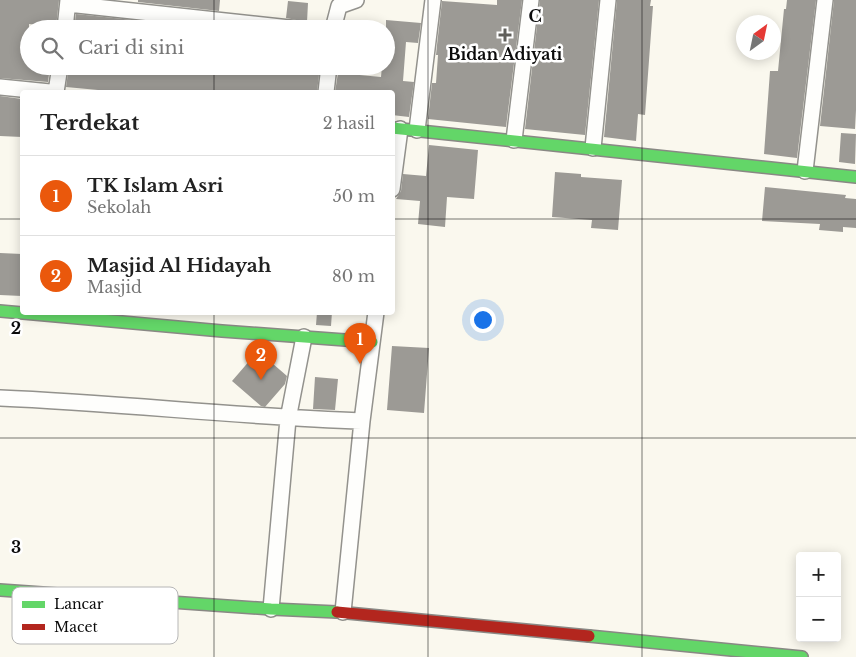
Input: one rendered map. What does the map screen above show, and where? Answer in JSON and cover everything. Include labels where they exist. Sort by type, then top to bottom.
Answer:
[{"type":"main road","points":[[396,128],[856,177]]},
{"type":"main road","points":[[0,311],[20,313]]},
{"type":"main road","points":[[47,315],[372,342]]},
{"type":"main road","points":[[178,602],[343,612],[802,657]]},
{"type":"street","points":[[335,20],[339,6],[356,0]]},
{"type":"street","points":[[417,130],[433,0]]},
{"type":"street","points":[[514,140],[531,0]]},
{"type":"street","points":[[594,148],[608,0]]},
{"type":"street","points":[[805,171],[825,0]]},
{"type":"street","points":[[66,20],[68,2],[222,20]]},
{"type":"street","points":[[56,90],[59,75]]},
{"type":"street","points":[[326,90],[327,75]]},
{"type":"street","points":[[0,87],[30,90]]},
{"type":"street","points":[[395,143],[396,128]]},
{"type":"street","points":[[343,612],[362,421],[376,315]]},
{"type":"street","points":[[271,609],[288,419],[304,337]]},
{"type":"street","points":[[0,398],[205,411],[288,419],[362,421]]},
{"type":"building","points":[[0,0],[59,0],[57,20],[20,20],[20,75],[49,75],[48,82],[0,78]]},
{"type":"building","points":[[138,0],[220,0],[219,11],[138,2]]},
{"type":"building","points":[[497,0],[522,0],[506,127],[428,119],[432,83],[436,83],[438,55],[436,55],[442,1],[497,5]]},
{"type":"building","points":[[540,0],[599,0],[585,135],[525,129]]},
{"type":"building","points":[[617,0],[651,0],[650,6],[653,6],[645,115],[638,114],[636,141],[604,137]]},
{"type":"building","points":[[787,0],[816,0],[797,158],[764,154],[770,71],[778,71],[779,60],[781,60],[784,9],[786,9]]},
{"type":"building","points":[[834,0],[856,0],[855,129],[820,126]]},
{"type":"building","points":[[288,1],[308,3],[307,20],[286,18]]},
{"type":"building","points":[[76,14],[133,20],[75,20]]},
{"type":"building","points":[[395,21],[421,23],[418,43],[406,42],[403,81],[414,82],[409,117],[395,115],[395,90],[335,90],[338,75],[381,77],[381,75],[395,75]]},
{"type":"building","points":[[68,75],[319,75],[317,90],[98,90],[66,87]]},
{"type":"building","points":[[0,96],[20,99],[20,137],[0,136]]},
{"type":"building","points":[[841,133],[856,134],[855,164],[839,162]]},
{"type":"building","points":[[429,145],[478,150],[474,199],[447,197],[445,227],[418,224],[420,201],[396,199],[401,191],[403,174],[426,176]]},
{"type":"building","points":[[555,172],[581,174],[581,177],[622,180],[618,230],[591,228],[592,220],[552,217]]},
{"type":"building","points":[[765,187],[846,195],[845,198],[856,199],[856,228],[843,227],[843,232],[819,230],[820,224],[762,221]]},
{"type":"building","points":[[0,253],[20,254],[20,296],[0,295]]},
{"type":"building","points":[[317,315],[332,315],[331,326],[316,325]]},
{"type":"building","points":[[392,346],[429,348],[424,413],[387,410]]},
{"type":"building","points":[[258,351],[287,376],[285,384],[265,407],[261,406],[232,381]]},
{"type":"building","points":[[315,377],[338,379],[335,410],[313,409]]},
{"type":"traffic: fast","points":[[395,128],[856,177]]},
{"type":"traffic: fast","points":[[0,311],[20,313]]},
{"type":"traffic: fast","points":[[44,315],[372,342]]},
{"type":"traffic: fast","points":[[0,590],[12,591]]},
{"type":"traffic: fast","points":[[178,602],[337,612]]},
{"type":"traffic: fast","points":[[589,636],[802,657]]},
{"type":"traffic: jam","points":[[337,612],[589,636]]},
{"type":"place","name":"Bidan Adiyati","points":[[505,35]]},
{"type":"place","name":"TK Islam Asri","points":[[360,364]]},
{"type":"place","name":"Masjid Al Hidayah","points":[[261,380]]}]
